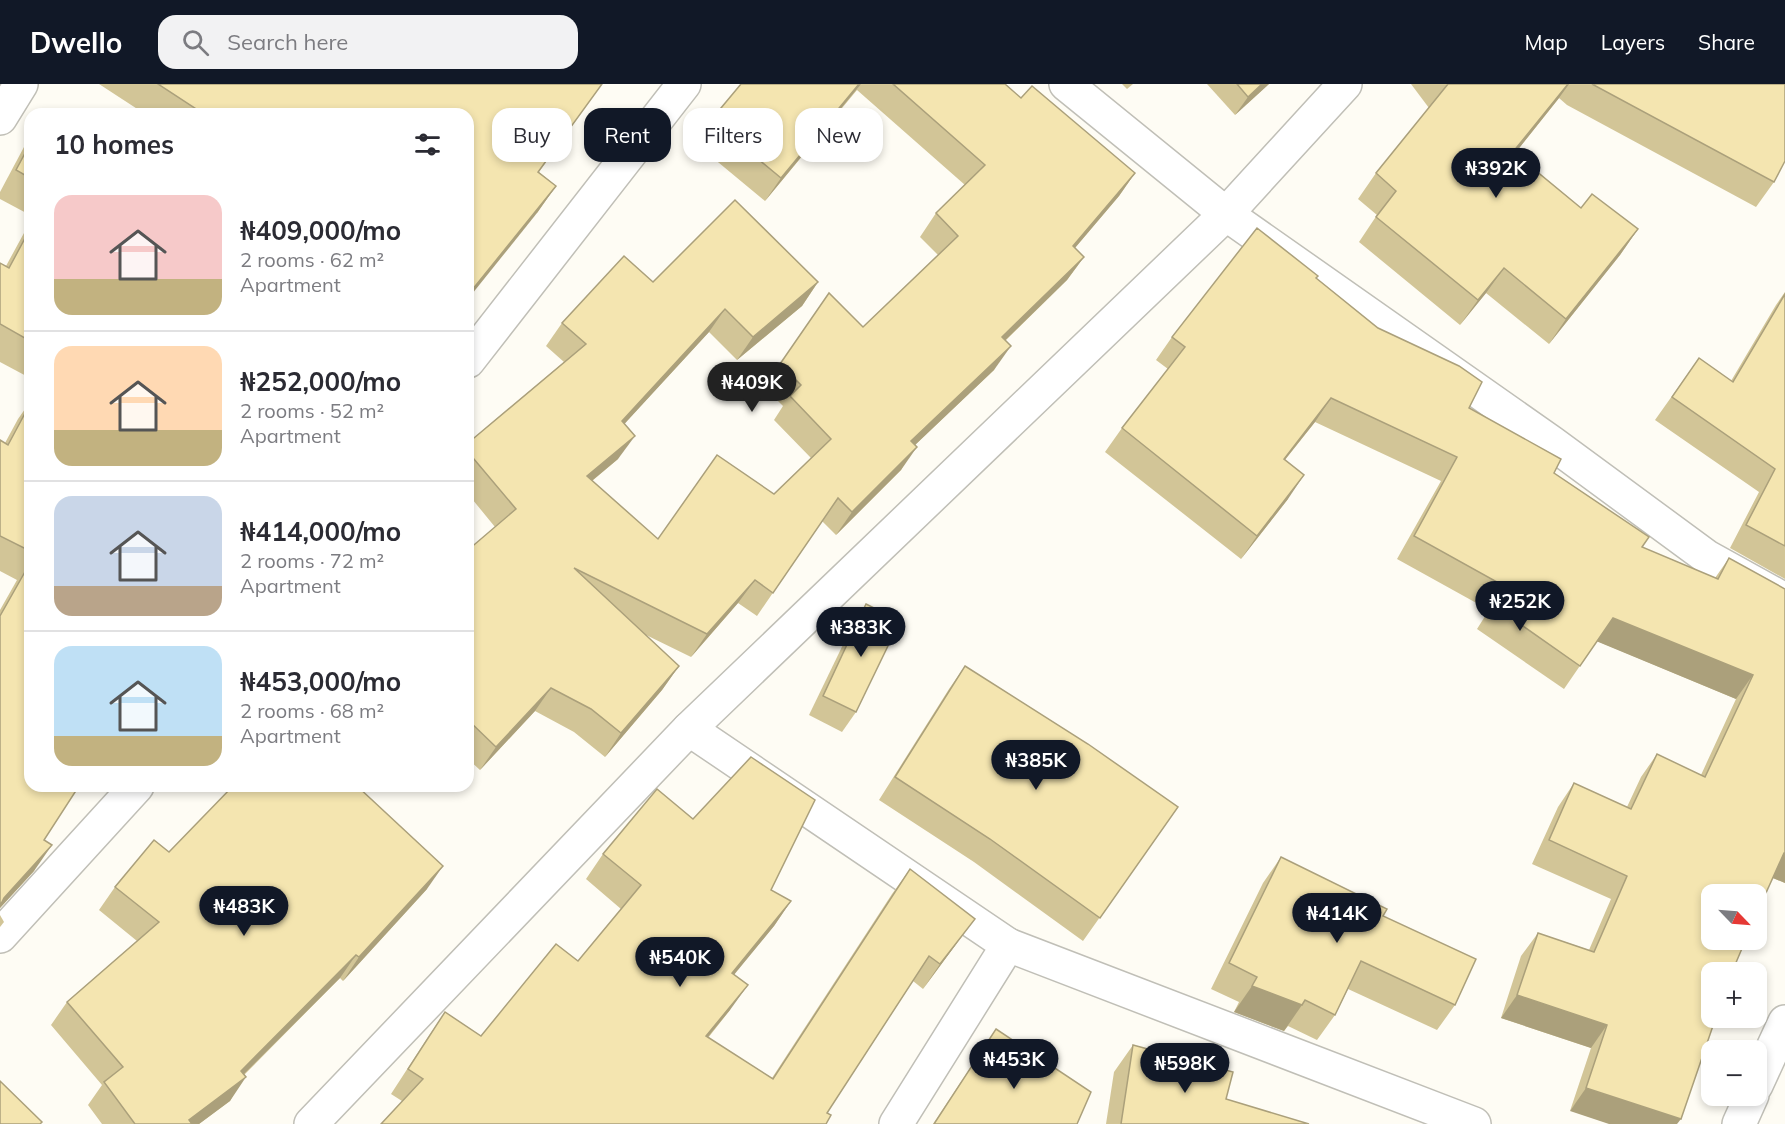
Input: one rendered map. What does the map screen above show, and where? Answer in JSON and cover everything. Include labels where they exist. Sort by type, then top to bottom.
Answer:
[{"type":"street","points":[[474,353],[684,84]]},
{"type":"street","points":[[1066,84],[1226,214],[1552,443],[1707,557],[1785,600]]},
{"type":"street","points":[[311,1124],[689,729],[1226,214],[1345,84]]},
{"type":"street","points":[[689,729],[1008,945],[1474,1124]]},
{"type":"street","points":[[0,936],[132,792]]},
{"type":"street","points":[[896,1124],[1008,945]]},
{"type":"street","points":[[1767,1060],[1785,1022]]},
{"type":"street","points":[[1739,1124],[1747,1106]]},
{"type":"building","points":[[158,84],[602,84],[572,125],[572,108],[492,108],[492,162],[545,162],[538,172],[556,186],[474,288],[474,108],[195,108]]},
{"type":"building","points":[[741,84],[859,84],[839,108],[795,108],[795,161],[781,178],[762,162],[783,162],[783,108],[721,108]]},
{"type":"building","points":[[893,84],[1005,84],[1021,98],[1032,86],[1135,173],[1073,246],[1084,257],[1002,337],[1011,346],[911,441],[917,447],[852,512],[838,498],[773,593],[755,580],[707,634],[574,568],[679,666],[621,733],[591,709],[551,688],[496,747],[474,726],[474,545],[516,509],[474,459],[474,438],[586,344],[562,323],[624,256],[653,282],[735,200],[818,282],[753,337],[725,309],[622,421],[635,436],[587,476],[658,539],[717,455],[774,494],[831,439],[790,396],[801,385],[780,364],[829,293],[863,327],[958,236],[936,213],[985,165]]},
{"type":"building","points":[[1237,84],[1262,84],[1248,97]]},
{"type":"building","points":[[1448,84],[1568,84],[1513,152],[1581,208],[1592,194],[1638,229],[1566,319],[1504,268],[1478,300],[1376,217],[1396,191],[1376,173]]},
{"type":"building","points":[[1592,84],[1785,84],[1785,161],[1774,182]]},
{"type":"building","points":[[24,155],[24,175],[16,170]]},
{"type":"building","points":[[1257,228],[1318,276],[1316,278],[1378,328],[1459,366],[1482,382],[1469,408],[1561,459],[1554,473],[1649,537],[1642,547],[1718,579],[1729,558],[1785,589],[1785,853],[1767,891],[1767,884],[1701,884],[1701,950],[1741,950],[1736,962],[1701,962],[1701,1028],[1712,1028],[1708,1040],[1701,1040],[1701,1061],[1681,1119],[1586,1088],[1607,1025],[1517,995],[1538,933],[1594,952],[1627,876],[1549,840],[1574,783],[1631,809],[1657,754],[1705,777],[1753,675],[1613,618],[1580,666],[1493,605],[1506,587],[1414,536],[1457,457],[1331,398],[1284,459],[1304,475],[1257,536],[1122,428],[1185,347],[1172,337]]},
{"type":"building","points":[[24,240],[24,338],[0,324],[0,263],[9,268]]},
{"type":"building","points":[[1785,294],[1785,546],[1746,525],[1775,469],[1672,397],[1699,358],[1733,382]]},
{"type":"building","points":[[24,415],[24,548],[0,536],[0,440],[8,445]]},
{"type":"building","points":[[24,574],[24,792],[75,792],[44,840],[52,845],[4,898],[0,906],[0,616]]},
{"type":"building","points":[[866,604],[900,621],[856,712],[823,696]]},
{"type":"building","points":[[965,666],[1088,744],[1178,807],[1100,918],[990,839],[895,777]]},
{"type":"building","points":[[751,757],[815,800],[771,890],[791,901],[732,973],[748,985],[706,1036],[773,1079],[910,869],[975,919],[940,964],[929,956],[827,1113],[831,1115],[826,1124],[381,1124],[423,1079],[408,1069],[445,1012],[481,1036],[556,944],[578,961],[641,885],[603,854],[657,789],[693,819]]},
{"type":"building","points":[[227,792],[363,792],[443,866],[359,957],[356,955],[241,1071],[246,1077],[189,1120],[192,1124],[135,1124],[104,1082],[123,1067],[67,1002],[159,922],[115,887],[154,840],[169,852]]},
{"type":"building","points":[[1281,857],[1387,909],[1383,916],[1476,959],[1455,1005],[1361,961],[1335,1015],[1305,1000],[1302,1005],[1252,986],[1257,977],[1229,963]]},
{"type":"building","points":[[996,1029],[1091,1092],[1077,1124],[934,1124]]},
{"type":"building","points":[[1133,1045],[1233,1072],[1226,1099],[1309,1124],[1121,1124]]},
{"type":"building","points":[[0,1081],[42,1122],[40,1124],[0,1124]]}]
